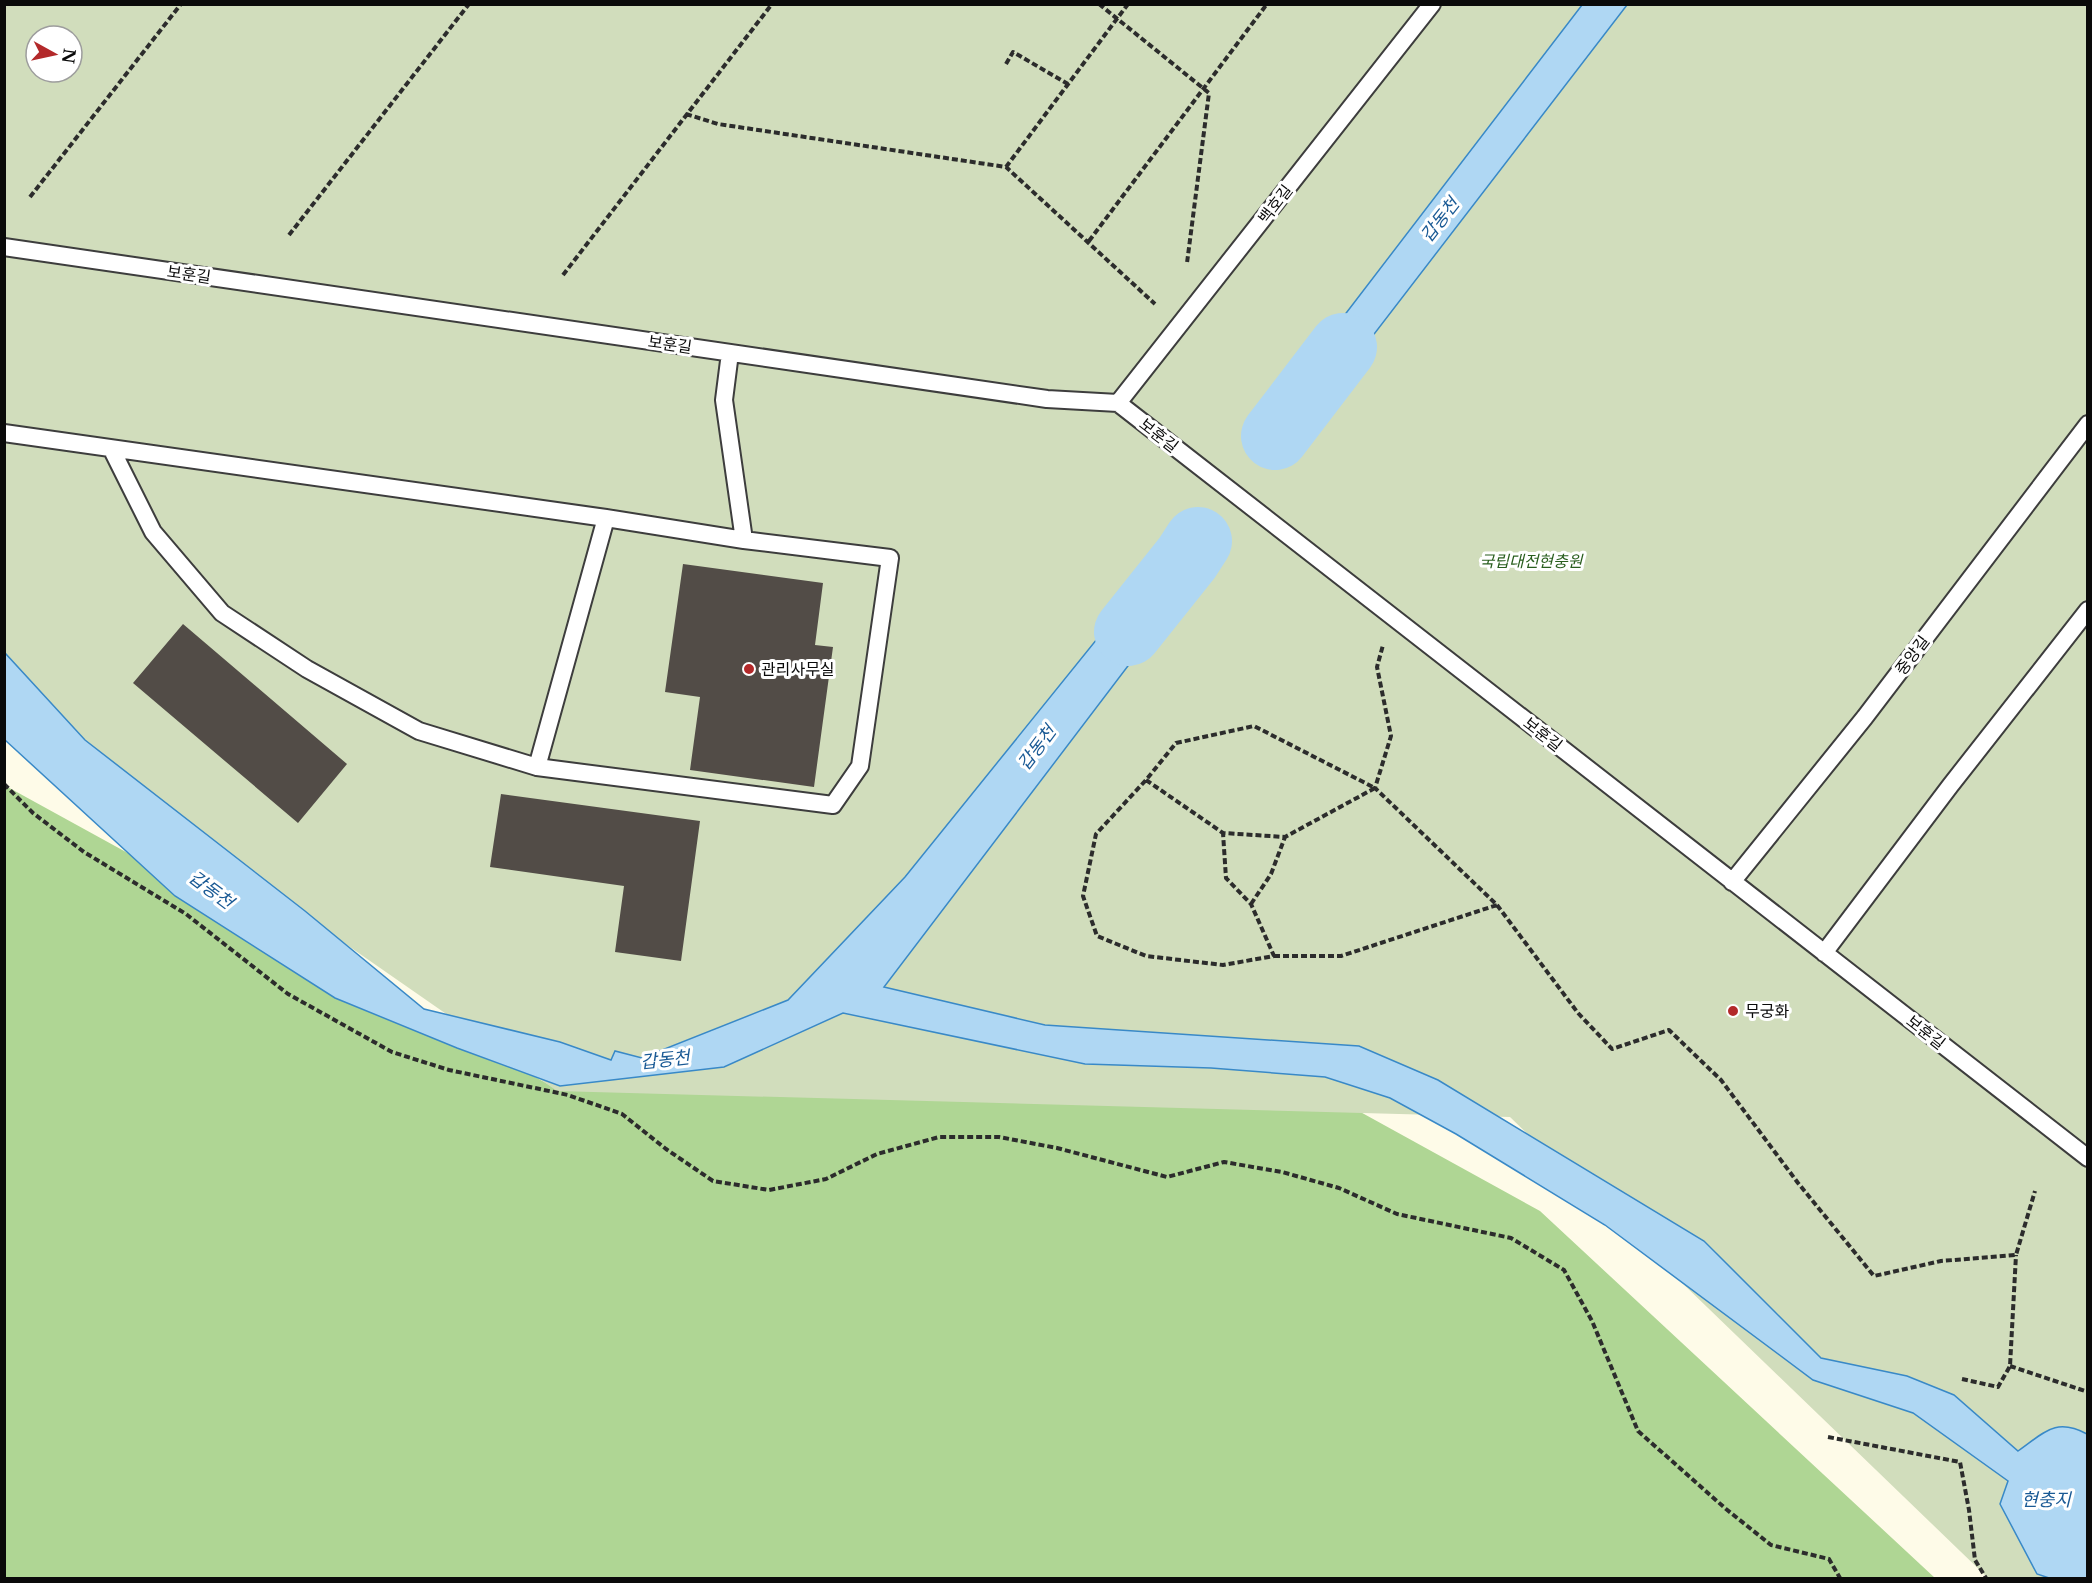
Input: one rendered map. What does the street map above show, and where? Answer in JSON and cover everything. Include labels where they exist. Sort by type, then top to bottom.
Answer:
[{"type":"lane","name":"백호길","points":[[1118,403],[1432,4]]},
{"type":"lane","name":"보훈길","points":[[4,247],[1047,399],[1118,403],[2088,1158]]},
{"type":"lane","points":[[730,353],[724,400],[744,540]]},
{"type":"lane","name":"중앙길","points":[[1732,882],[1864,717],[2088,424]]},
{"type":"lane","points":[[4,433],[111,448],[606,518],[744,540],[890,558],[860,766],[833,805],[537,766],[419,731],[307,669],[222,613],[153,532],[111,448]]},
{"type":"lane","points":[[537,766],[606,518]]},
{"type":"lane","points":[[1824,953],[1950,786],[2088,610]]},
{"type":"path","points":[[30,197],[181,4]]},
{"type":"path","points":[[289,235],[469,4]]},
{"type":"path","points":[[563,275],[772,4]]},
{"type":"path","points":[[1099,4],[1209,93],[1187,263]]},
{"type":"path","points":[[1006,167],[1128,4]]},
{"type":"path","points":[[1089,241],[1267,4]]},
{"type":"path","points":[[1005,64],[1013,52],[1068,84]]},
{"type":"path","points":[[687,114],[718,124],[1006,167],[1155,304]]},
{"type":"path","points":[[1146,780],[1223,832],[1285,837],[1376,788],[1392,736],[1377,667],[1391,615]]},
{"type":"path","points":[[1497,905],[1341,956],[1274,956],[1223,965],[1146,956],[1096,936],[1083,896],[1096,834],[1146,780],[1176,743],[1254,726],[1376,788],[1497,905],[1578,1012],[1612,1049],[1669,1030],[1721,1080],[1798,1183],[1874,1276],[1941,1261],[2016,1255]]},
{"type":"path","points":[[4,784],[33,813],[84,852],[186,914],[298,1000],[392,1052],[449,1070],[568,1095],[622,1114],[666,1149],[712,1181],[769,1190],[826,1179],[877,1154],[939,1137],[999,1137],[1057,1148],[1167,1177],[1224,1162],[1282,1172],[1339,1188],[1397,1214],[1511,1238],[1564,1270],[1592,1321],[1638,1431],[1726,1509],[1771,1545],[1829,1558],[1840,1578]]},
{"type":"path","points":[[1223,832],[1226,878],[1251,904],[1274,956]]},
{"type":"path","points":[[1251,904],[1271,874],[1285,837]]},
{"type":"path","points":[[1962,1379],[1998,1387],[2010,1366],[2016,1255],[2035,1191]]},
{"type":"path","points":[[2010,1366],[2088,1392]]},
{"type":"path","points":[[1828,1437],[1960,1461],[1975,1560],[1986,1578]]},
{"type":"green space","name":"국립대전현충원","points":[[5,5],[2087,5],[2087,1578],[1988,1578],[1510,1117],[557,1091],[5,707]]},
{"type":"green space","points":[[4,785],[557,1089],[1335,1098],[1540,1211],[1935,1578],[5,1578]]},
{"type":"water","points":[[1582,5],[1627,5],[1315,411],[1299,421],[1286,420],[1280,408],[1288,389]]},
{"type":"water","name":"현충지","points":[[1176,554],[1187,558],[1191,569],[1191,583],[884,987],[1045,1025],[1359,1046],[1438,1080],[1704,1241],[1821,1358],[1907,1376],[1954,1395],[2018,1451],[2043,1433],[2058,1427],[2076,1429],[2087,1434],[2087,1578],[2049,1578],[2037,1574],[2000,1504],[2008,1481],[1913,1413],[1813,1380],[1605,1225],[1456,1134],[1390,1098],[1325,1077],[1211,1068],[1085,1064],[843,1013],[724,1067],[560,1086],[457,1048],[335,998],[175,896],[5,740],[5,653],[85,740],[305,911],[424,1009],[560,1042],[611,1060],[615,1051],[642,1058],[788,1000],[905,877],[1164,556]]},
{"type":"building","name":"관리사무실","points":[[683,564],[823,583],[815,645],[833,647],[814,787],[690,770],[700,697],[665,692]]},
{"type":"building","points":[[183,624],[347,764],[298,823],[133,683]]},
{"type":"building","points":[[501,794],[700,821],[681,961],[615,952],[624,886],[490,867]]},
{"type":"waterway","name":"갑동천","points":[[1275,436],[1343,347]]},
{"type":"waterway","name":"갑동천","points":[[1128,632],[1198,541]]},
{"type":"place","name":"관리사무실","points":[[749,669]]},
{"type":"place","name":"무궁화","points":[[1733,1011]]}]
